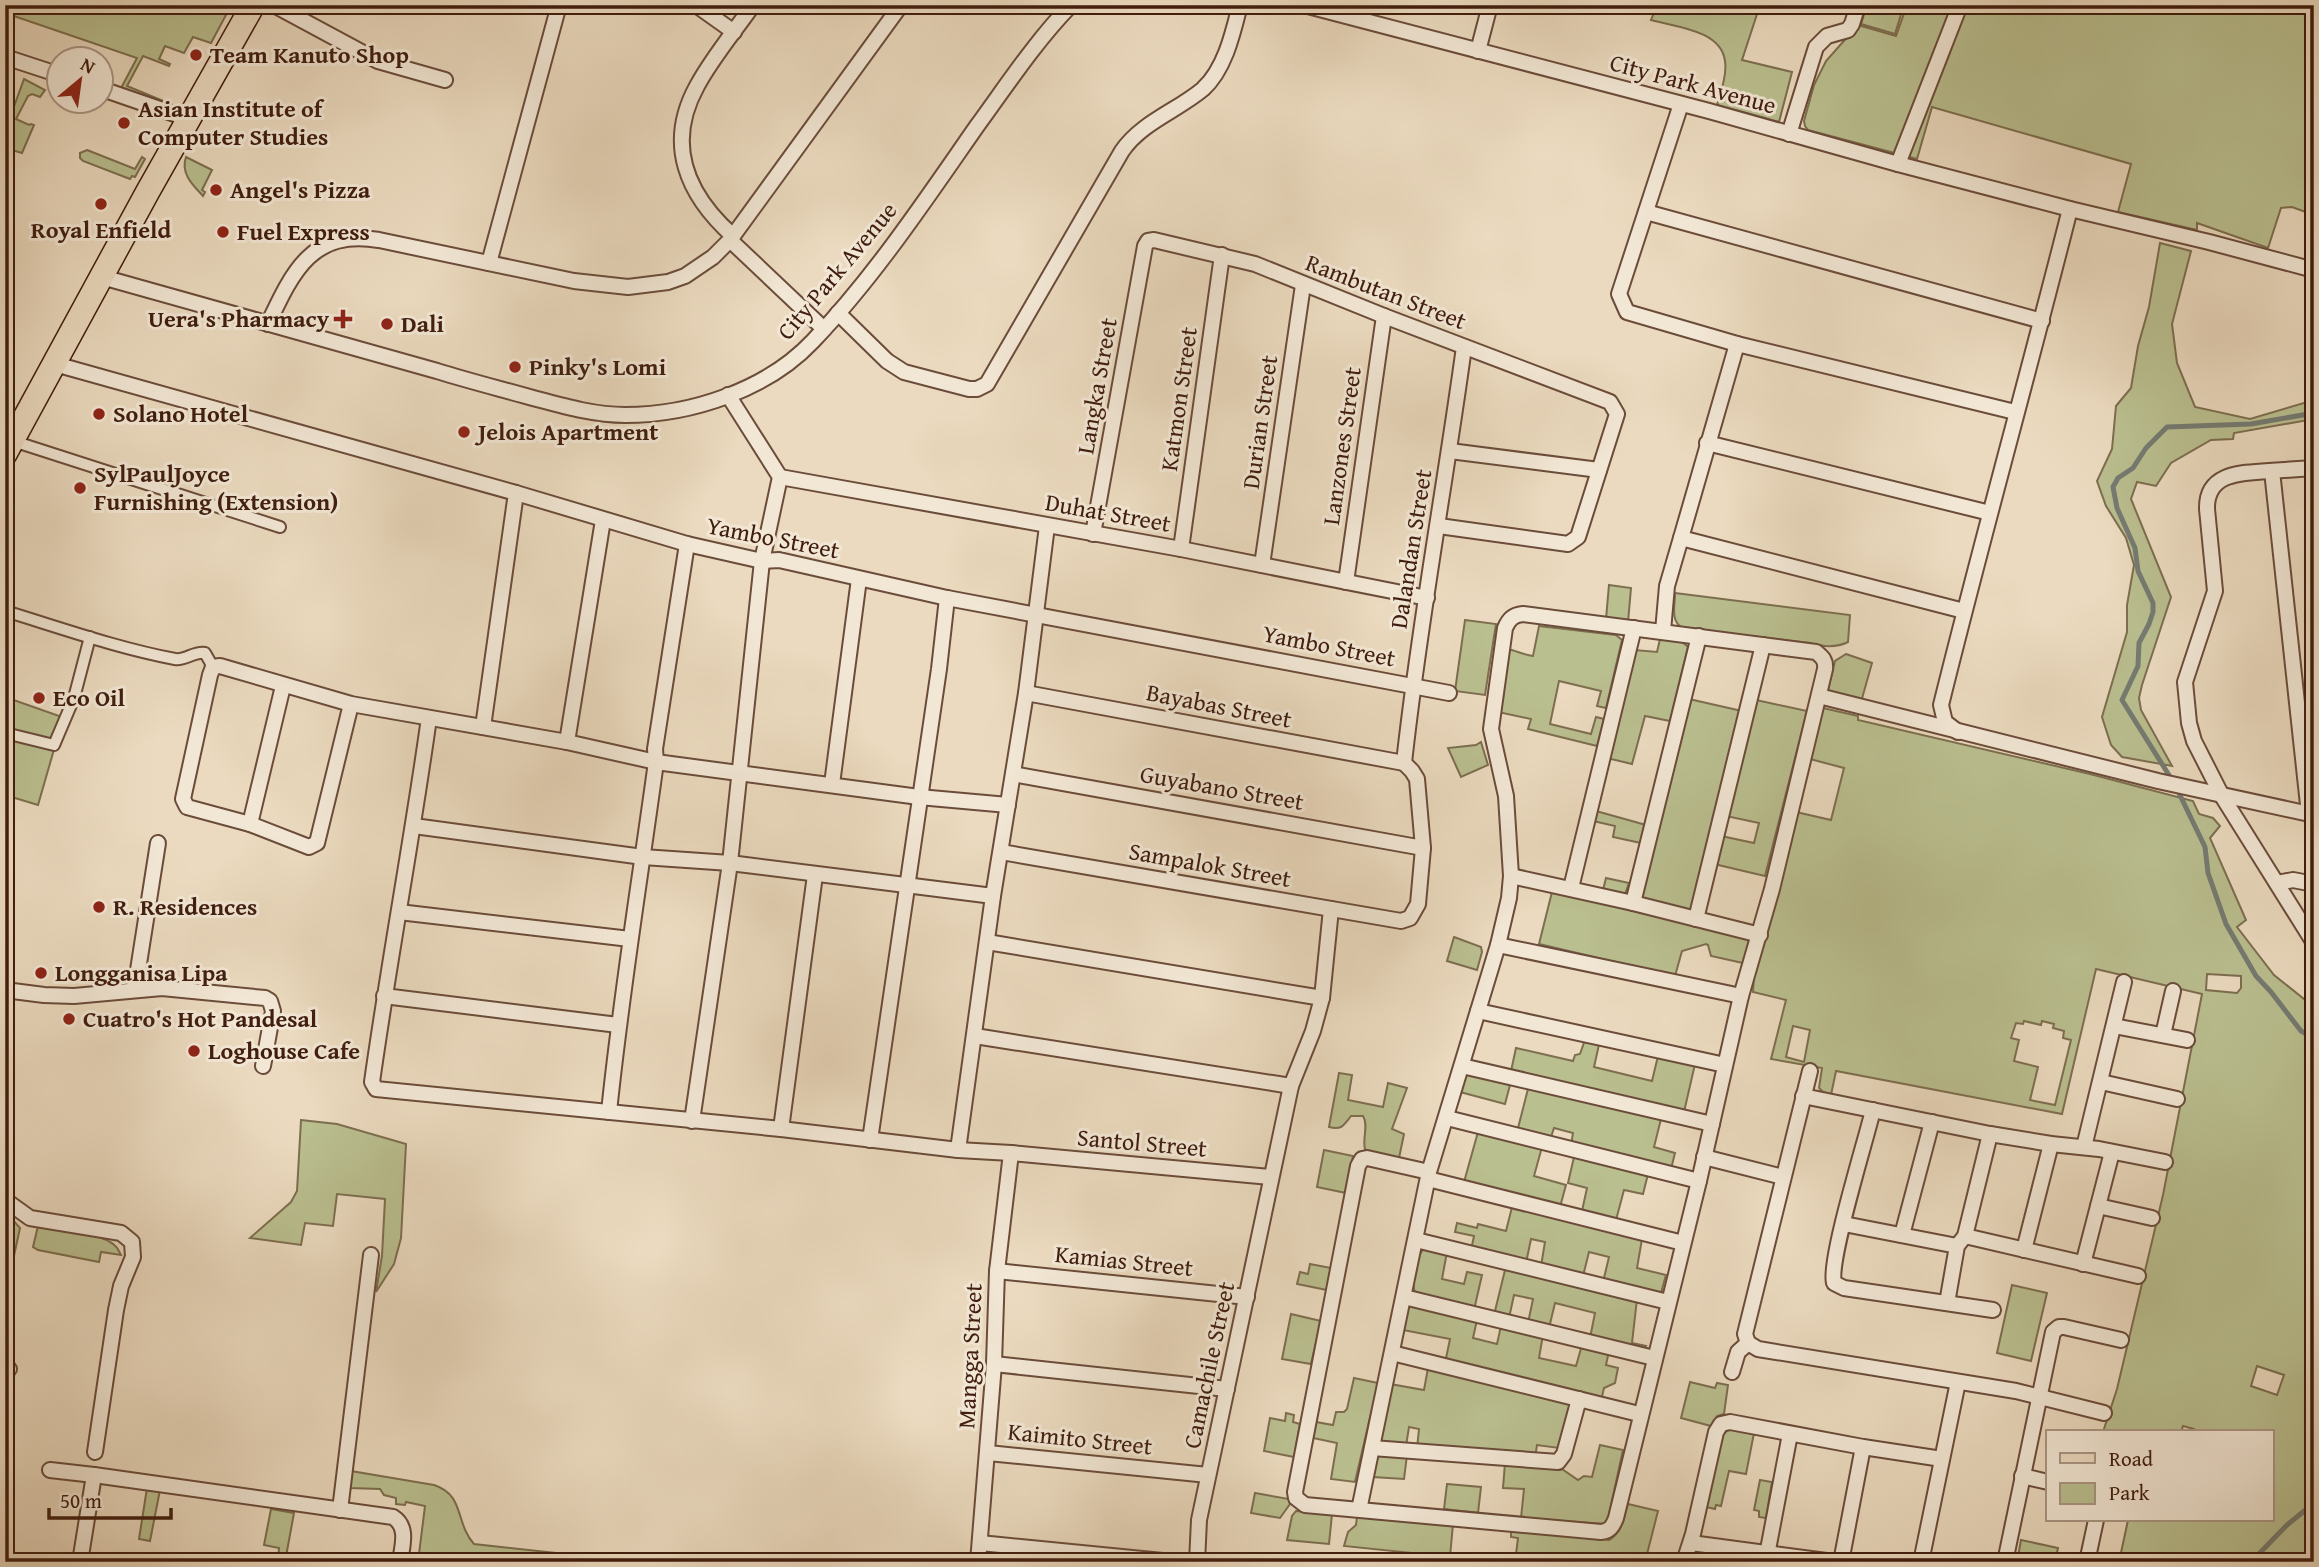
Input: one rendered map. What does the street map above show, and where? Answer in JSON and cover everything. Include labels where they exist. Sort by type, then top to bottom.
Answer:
[{"type":"main road","points":[[9,448],[253,5]]},
{"type":"street","points":[[274,5],[378,61],[445,80]]},
{"type":"street","points":[[489,263],[558,5]]},
{"type":"street","points":[[696,5],[734,32]]},
{"type":"street","points":[[753,5],[698,84],[690,100],[683,129],[682,155],[695,193],[715,219],[824,329]]},
{"type":"street","points":[[268,324],[287,283],[300,263],[319,248],[348,238],[369,239],[604,285],[650,285],[685,276],[713,257],[732,238],[901,5]]},
{"type":"street","name":"City Park Avenue","points":[[102,277],[492,387],[595,413],[650,414],[728,396],[790,362],[824,329],[914,215],[1014,74],[1071,5]]},
{"type":"street","points":[[838,313],[887,361],[904,372],[969,389],[977,389],[987,384],[1122,151],[1135,134],[1204,88],[1215,75],[1228,46],[1240,5]]},
{"type":"street","name":"City Park Avenue","points":[[1304,5],[1898,164],[2314,270]]},
{"type":"street","points":[[1478,51],[1490,5]]},
{"type":"street","points":[[1789,134],[1816,47],[1827,36],[1848,30],[1858,5]]},
{"type":"street","points":[[1898,164],[1960,5]]},
{"type":"street","points":[[5,57],[46,70]]},
{"type":"street","points":[[116,94],[189,119]]},
{"type":"street","points":[[1681,104],[1619,294],[1627,312],[1737,344],[2015,412]]},
{"type":"street","points":[[1958,732],[1945,722],[1941,705],[2015,412],[2042,321],[2070,209]]},
{"type":"street","points":[[1646,212],[2042,321]]},
{"type":"street","name":"Rambutan Street","points":[[1145,246],[1154,240],[1255,264],[1303,285],[1610,402],[1617,414],[1599,470]]},
{"type":"street","name":"Langka Street","points":[[1093,534],[1145,246]]},
{"type":"street","name":"Katmon Street","points":[[1181,549],[1222,255]]},
{"type":"street","name":"Durian Street","points":[[1262,565],[1303,285]]},
{"type":"street","name":"Lanzones Street","points":[[1346,582],[1384,316]]},
{"type":"street","points":[[1663,631],[1667,586],[1737,344]]},
{"type":"street","name":"Dalandan Street","points":[[1404,763],[1412,685],[1464,347]]},
{"type":"street","points":[[55,364],[516,492],[687,544]]},
{"type":"street","points":[[692,1121],[741,775],[762,561],[780,477],[728,396]]},
{"type":"street","points":[[1707,443],[1990,513]]},
{"type":"street","points":[[9,448],[279,527]]},
{"type":"street","points":[[1438,526],[1568,544],[1578,537],[1599,470],[1450,451]]},
{"type":"street","points":[[2314,468],[2231,474],[2215,487],[2207,502],[2215,591],[2188,670],[2185,690],[2194,741],[2222,796],[2314,943]]},
{"type":"street","points":[[1818,696],[2158,781],[2311,815],[2272,471]]},
{"type":"street","name":"Duhat Street","points":[[780,477],[1181,549],[1427,598]]},
{"type":"street","points":[[483,727],[516,492]]},
{"type":"street","points":[[567,742],[603,520]]},
{"type":"street","points":[[958,1150],[993,897],[1026,693],[1047,526]]},
{"type":"street","points":[[1681,538],[1964,611]]},
{"type":"street","name":"Yambo Street","points":[[609,1112],[629,939],[656,762],[655,749],[687,544],[762,561],[779,560],[947,597],[1449,693]]},
{"type":"street","points":[[832,784],[859,579]]},
{"type":"street","points":[[870,1140],[939,669],[947,597]]},
{"type":"street","points":[[5,611],[177,660],[200,652],[205,653],[213,667],[184,804],[250,824],[309,847],[317,843],[351,704]]},
{"type":"street","points":[[1359,1510],[1429,1175],[1498,946],[1509,898],[1511,876],[1504,783],[1491,729],[1505,628],[1512,617],[1523,614],[1816,652],[1824,660],[1825,668],[1760,935],[1741,996],[1699,1181],[1684,1243],[1639,1414],[1616,1518],[1606,1531],[1359,1510],[1305,1505],[1297,1501],[1295,1492],[1358,1166],[1362,1159],[1367,1158],[1429,1175],[1684,1243]]},
{"type":"street","points":[[1571,888],[1634,628]]},
{"type":"street","points":[[1633,903],[1699,636]]},
{"type":"street","points":[[5,733],[54,745],[74,698],[90,637]]},
{"type":"street","points":[[1696,919],[1763,645]]},
{"type":"street","points":[[213,667],[219,666],[351,704],[567,742],[656,762],[919,797],[1008,805]]},
{"type":"street","points":[[250,824],[283,686]]},
{"type":"street","name":"Bayabas Street","points":[[1026,693],[1404,763]]},
{"type":"street","points":[[429,718],[414,826],[384,996],[618,1025]]},
{"type":"street","points":[[1404,763],[1417,779],[1423,848]]},
{"type":"street","name":"Guyabano Street","points":[[1013,774],[1423,848]]},
{"type":"street","points":[[414,826],[643,857],[730,863],[993,897]]},
{"type":"street","points":[[135,989],[158,843]]},
{"type":"street","name":"Sampalok Street","points":[[1002,852],[1401,921],[1410,918],[1418,904],[1423,848]]},
{"type":"street","points":[[781,1129],[815,875]]},
{"type":"street","points":[[1511,876],[1571,888],[1760,935]]},
{"type":"street","points":[[2277,883],[2293,880],[2314,884]]},
{"type":"street","name":"Camachile Street","points":[[1197,1562],[1199,1520],[1270,1177],[1291,1086],[1313,1031],[1322,998],[1331,909]]},
{"type":"street","points":[[399,912],[629,939]]},
{"type":"street","points":[[987,942],[1322,998]]},
{"type":"street","points":[[1498,946],[1741,996]]},
{"type":"street","points":[[2084,1147],[2124,982]]},
{"type":"street","points":[[5,990],[74,996],[162,988],[265,998],[270,1001],[272,1011],[263,1066]]},
{"type":"street","points":[[2163,1035],[2173,991]]},
{"type":"street","name":"Santol Street","points":[[384,996],[372,1082],[376,1089],[781,1129],[958,1150],[1270,1177]]},
{"type":"street","points":[[1478,1011],[1725,1065]]},
{"type":"street","points":[[2114,1026],[2187,1040]]},
{"type":"street","points":[[975,1036],[1291,1086]]},
{"type":"street","points":[[1462,1066],[1712,1124]]},
{"type":"street","points":[[1810,1071],[1745,1334],[1748,1343],[1758,1349],[2024,1393],[2104,1413]]},
{"type":"street","points":[[2101,1082],[2177,1099]]},
{"type":"street","points":[[1803,1096],[1990,1134],[2165,1162]]},
{"type":"street","points":[[1873,1110],[1844,1224],[1834,1283],[1839,1287],[1993,1310]]},
{"type":"street","points":[[1447,1118],[1699,1181]]},
{"type":"street","points":[[1902,1235],[1932,1122]]},
{"type":"street","points":[[1947,1303],[1990,1134]]},
{"type":"street","points":[[2024,1250],[2051,1144]]},
{"type":"street","points":[[2083,1264],[2112,1152]]},
{"type":"street","name":"Mangga Street","points":[[978,1562],[995,1364],[997,1271],[1011,1153]]},
{"type":"street","points":[[1704,1157],[1783,1177]]},
{"type":"street","points":[[5,1200],[30,1218],[121,1233],[132,1242],[133,1257],[121,1286],[116,1310],[95,1452]]},
{"type":"street","points":[[2098,1206],[2152,1218]]},
{"type":"street","points":[[1844,1224],[1902,1235],[2024,1250],[2138,1276]]},
{"type":"street","points":[[1416,1240],[1668,1302]]},
{"type":"street","points":[[340,1510],[371,1255]]},
{"type":"street","name":"Kamias Street","points":[[997,1271],[1247,1297]]},
{"type":"street","points":[[1404,1297],[1654,1358]]},
{"type":"street","points":[[2005,1562],[2052,1336],[2056,1329],[2064,1327],[2121,1340]]},
{"type":"street","points":[[1732,1372],[1738,1352],[1748,1343]]},
{"type":"street","points":[[1392,1353],[1639,1414]]},
{"type":"street","points":[[995,1364],[1227,1389]]},
{"type":"street","points":[[1921,1562],[1958,1382]]},
{"type":"street","points":[[1372,1448],[1558,1462],[1564,1454],[1579,1399]]},
{"type":"street","points":[[1684,1562],[1691,1543],[1716,1432],[1721,1424],[1730,1422],[1863,1447],[1942,1458]]},
{"type":"street","points":[[1767,1555],[1790,1434]]},
{"type":"street","points":[[1841,1562],[1863,1447]]},
{"type":"street","name":"Kaimito Street","points":[[988,1453],[1208,1475]]},
{"type":"street","points":[[50,1470],[396,1519],[403,1528],[400,1562]]},
{"type":"street","points":[[80,1562],[94,1475]]},
{"type":"street","points":[[2022,1476],[2046,1482]]},
{"type":"street","points":[[2087,1562],[2096,1522]]},
{"type":"street","points":[[980,1543],[1173,1562]]},
{"type":"street","points":[[1691,1543],[1834,1562]]},
{"type":"green space","points":[[5,5],[206,5],[226,15],[211,43],[193,37],[184,53],[165,46],[159,59],[170,64],[169,66],[143,56],[127,86],[173,105],[171,109],[119,92],[137,58],[116,51],[116,46],[102,46],[5,13]]},
{"type":"green space","points":[[1657,5],[1760,5],[1742,60],[1792,72],[1779,122],[1717,105],[1725,72],[1722,51],[1715,42],[1696,31],[1651,20]]},
{"type":"green space","points":[[1867,5],[1904,5],[1895,34],[1861,24]]},
{"type":"green space","points":[[1907,5],[2314,5],[2314,215],[2292,207],[2281,208],[2268,248],[2197,223],[2197,230],[2118,212],[2131,164],[1932,107],[1917,159],[1808,130],[1804,121],[1814,85],[1826,61],[1858,25],[1896,36]]},
{"type":"green space","points":[[24,79],[45,90],[40,97],[32,94],[28,96],[16,119],[34,125],[22,153],[5,148],[5,130],[7,131],[13,119],[5,114],[5,111],[12,112]]},
{"type":"green space","points":[[87,150],[135,169],[142,157],[145,159],[135,177],[130,179],[83,161],[80,153]]},
{"type":"green space","points":[[186,157],[212,170],[202,190],[205,192],[203,196],[186,174]]},
{"type":"green space","points":[[2160,243],[2191,251],[2172,324],[2177,363],[2195,407],[2250,419],[2314,400],[2314,419],[2234,433],[2233,439],[2211,440],[2171,463],[2156,486],[2137,482],[2131,499],[2171,597],[2139,698],[2141,710],[2172,766],[2122,757],[2111,745],[2102,717],[2127,632],[2127,605],[2134,565],[2126,538],[2106,506],[2097,481],[2112,449],[2116,406],[2131,388]]},
{"type":"green space","points":[[1609,585],[1631,588],[1628,622],[1606,619]]},
{"type":"green space","points":[[1675,593],[1850,615],[1848,642],[1825,646],[1683,628],[1675,618]]},
{"type":"green space","points":[[1465,620],[1496,624],[1485,695],[1455,691]]},
{"type":"green space","points":[[1539,626],[1616,635],[1622,640],[1606,708],[1597,706],[1601,691],[1559,681],[1550,724],[1591,734],[1596,717],[1604,719],[1597,746],[1528,729],[1531,719],[1498,712],[1508,649],[1533,656]]},
{"type":"green space","points":[[1660,639],[1681,641],[1688,647],[1670,721],[1645,716],[1632,764],[1607,758],[1635,650],[1657,652]]},
{"type":"green space","points":[[1846,654],[1872,663],[1861,702],[1827,694],[1835,661]]},
{"type":"green space","points":[[5,697],[65,718],[54,743],[5,730]]},
{"type":"green space","points":[[1689,699],[1742,711],[1693,908],[1688,911],[1644,901],[1641,895]]},
{"type":"green space","points":[[1756,700],[1807,711],[1765,876],[1714,864],[1721,836],[1754,843],[1759,823],[1726,816]]},
{"type":"green space","points":[[1823,708],[1858,716],[1858,720],[2193,801],[2199,814],[2213,818],[2220,826],[2210,838],[2246,920],[2237,927],[2274,975],[2314,1007],[2314,1562],[2119,1562],[2128,1522],[2274,1522],[2274,1430],[2194,1430],[2183,1426],[2182,1430],[2104,1430],[2117,1389],[2163,1195],[2202,994],[2096,969],[2062,1114],[1836,1071],[1831,1095],[1819,1088],[1822,1068],[1771,1059],[1786,1000],[1753,992],[1754,975],[1796,812],[1831,820],[1844,768],[1810,759]],"holes":[[[2207,974],[2241,976],[2241,988],[2237,993],[2206,990]],[[2024,1021],[2041,1025],[2042,1021],[2054,1024],[2053,1028],[2064,1031],[2063,1038],[2071,1040],[2055,1105],[2030,1100],[2038,1067],[2014,1061],[2019,1040],[2011,1038],[2016,1023],[2023,1024]],[[1793,1026],[1810,1030],[1804,1062],[1786,1057]],[[2257,1366],[2284,1375],[2277,1395],[2251,1386]]]},
{"type":"green space","points":[[5,735],[55,746],[38,805],[5,795]]},
{"type":"green space","points":[[1481,742],[1488,765],[1461,777],[1448,748]]},
{"type":"green space","points":[[1596,811],[1646,825],[1641,843],[1613,837],[1615,826],[1593,821]]},
{"type":"green space","points":[[1606,878],[1629,883],[1625,894],[1603,890]]},
{"type":"green space","points":[[1552,892],[1746,937],[1749,942],[1743,963],[1711,956],[1706,944],[1682,951],[1675,976],[1539,944]]},
{"type":"green space","points":[[1454,937],[1481,947],[1477,970],[1447,961]]},
{"type":"green space","points":[[1586,1037],[1600,1040],[1594,1067],[1652,1081],[1658,1056],[1695,1064],[1684,1112],[1511,1071],[1516,1048],[1573,1061],[1575,1055],[1580,1054]]},
{"type":"green space","points":[[1468,1072],[1511,1081],[1505,1104],[1460,1092],[1464,1076]]},
{"type":"green space","points":[[1339,1073],[1352,1075],[1348,1100],[1383,1107],[1388,1083],[1407,1088],[1392,1129],[1404,1134],[1399,1158],[1365,1149],[1363,1116],[1351,1116],[1340,1127],[1329,1127]]},
{"type":"green space","points":[[1529,1085],[1662,1115],[1654,1147],[1675,1153],[1671,1169],[1571,1145],[1573,1133],[1554,1128],[1550,1140],[1517,1132]]},
{"type":"green space","points":[[301,1120],[337,1124],[406,1144],[401,1238],[394,1264],[376,1292],[382,1256],[385,1199],[337,1194],[333,1226],[305,1223],[301,1245],[250,1238],[291,1202],[297,1191]]},
{"type":"green space","points":[[1478,1132],[1542,1147],[1534,1176],[1566,1185],[1560,1207],[1464,1182]]},
{"type":"green space","points":[[1324,1150],[1353,1156],[1346,1193],[1317,1187]]},
{"type":"green space","points":[[1574,1157],[1648,1174],[1643,1194],[1624,1190],[1616,1220],[1582,1211],[1587,1188],[1568,1183]]},
{"type":"green space","points":[[1512,1207],[1642,1239],[1637,1268],[1666,1275],[1661,1293],[1603,1282],[1609,1257],[1589,1252],[1583,1276],[1541,1266],[1545,1242],[1531,1239],[1526,1263],[1471,1250],[1474,1236],[1455,1232],[1457,1223],[1477,1228],[1478,1224],[1506,1231]]},
{"type":"green space","points":[[5,1211],[20,1228],[12,1265],[5,1263]]},
{"type":"green space","points":[[38,1226],[76,1231],[104,1239],[114,1244],[121,1255],[101,1252],[99,1262],[38,1250],[33,1247]]},
{"type":"green space","points":[[1426,1247],[1447,1252],[1442,1279],[1464,1284],[1467,1272],[1482,1275],[1474,1310],[1415,1293],[1415,1268],[1422,1250]]},
{"type":"green space","points":[[1310,1264],[1331,1268],[1327,1290],[1297,1284],[1300,1272],[1308,1274]]},
{"type":"green space","points":[[1506,1266],[1637,1299],[1632,1343],[1646,1346],[1644,1349],[1590,1338],[1595,1313],[1555,1303],[1549,1328],[1528,1323],[1533,1299],[1514,1295],[1509,1318],[1494,1315]]},
{"type":"green space","points":[[2012,1285],[2047,1293],[2031,1361],[1997,1353]]},
{"type":"green space","points":[[1409,1305],[1477,1320],[1473,1338],[1497,1344],[1501,1326],[1543,1335],[1539,1358],[1576,1366],[1582,1345],[1609,1351],[1606,1365],[1618,1368],[1615,1383],[1604,1388],[1601,1401],[1445,1363],[1450,1339],[1403,1330]]},
{"type":"green space","points":[[1291,1314],[1321,1321],[1311,1364],[1282,1359]]},
{"type":"green space","points":[[1428,1368],[1573,1402],[1559,1448],[1537,1445],[1535,1458],[1417,1448],[1419,1429],[1409,1427],[1406,1446],[1381,1442],[1390,1384],[1424,1390]]},
{"type":"green space","points":[[1354,1378],[1378,1383],[1355,1482],[1331,1479],[1337,1443],[1313,1438],[1316,1422],[1333,1425],[1336,1412],[1344,1412],[1347,1409]]},
{"type":"green space","points":[[1690,1382],[1715,1388],[1717,1383],[1728,1385],[1724,1414],[1717,1416],[1711,1426],[1681,1418]]},
{"type":"green space","points":[[1286,1413],[1294,1415],[1293,1422],[1300,1424],[1294,1457],[1264,1451],[1270,1418],[1285,1421]]},
{"type":"green space","points":[[1729,1429],[1754,1433],[1746,1474],[1729,1471],[1721,1506],[1716,1505],[1715,1509],[1706,1507],[1721,1436]]},
{"type":"green space","points":[[1600,1445],[1623,1450],[1605,1524],[1521,1518],[1524,1489],[1503,1488],[1505,1463],[1559,1467],[1578,1480],[1584,1476],[1592,1477]]},
{"type":"green space","points":[[1378,1454],[1407,1455],[1404,1479],[1373,1477]]},
{"type":"green space","points":[[351,1471],[434,1485],[444,1490],[451,1495],[474,1544],[639,1562],[418,1562],[425,1506],[406,1502],[405,1505],[396,1504],[396,1498],[384,1495],[380,1489],[350,1488]]},
{"type":"green space","points":[[1760,1480],[1772,1482],[1766,1518],[1759,1517],[1759,1511],[1754,1510]]},
{"type":"green space","points":[[1447,1484],[1481,1487],[1478,1513],[1444,1509]]},
{"type":"green space","points":[[147,1488],[160,1490],[150,1541],[139,1539]]},
{"type":"green space","points":[[1255,1493],[1289,1499],[1290,1504],[1280,1518],[1251,1513]]},
{"type":"green space","points":[[1628,1504],[1658,1511],[1645,1562],[1515,1562],[1518,1538],[1511,1537],[1511,1531],[1609,1540],[1620,1529]]},
{"type":"green space","points":[[271,1509],[294,1513],[285,1562],[278,1562],[279,1548],[264,1545]]},
{"type":"green space","points":[[1296,1511],[1332,1514],[1329,1544],[1287,1540],[1292,1516]]},
{"type":"green space","points":[[1357,1516],[1453,1524],[1450,1557],[1344,1546],[1348,1532],[1356,1525]]},
{"type":"green space","points":[[2021,1540],[2058,1548],[2055,1562],[2017,1562]]},
{"type":"waterway","points":[[2172,780],[2122,700],[2138,666],[2139,643],[2149,624],[2153,603],[2138,571],[2135,548],[2117,508],[2113,487],[2118,478],[2133,468],[2146,448],[2167,427],[2251,424],[2314,413]]},
{"type":"waterway","points":[[2177,789],[2205,847],[2208,873],[2226,924],[2256,976],[2301,1031],[2314,1038]]},
{"type":"waterway","points":[[2251,1562],[2287,1525],[2314,1503]]},
{"type":"place","name":"Team Kanuto Shop","points":[[196,55]]},
{"type":"place","name":"Asian Institute of Computer Studies","points":[[124,123]]},
{"type":"place","name":"Angel's Pizza","points":[[216,190]]},
{"type":"place","name":"Royal Enfield","points":[[101,204]]},
{"type":"place","name":"Fuel Express","points":[[223,232]]},
{"type":"place","name":"Uera's Pharmacy","points":[[343,319]]},
{"type":"place","name":"Dali","points":[[387,324]]},
{"type":"place","name":"Pinky's Lomi","points":[[515,367]]},
{"type":"place","name":"Solano Hotel","points":[[99,414]]},
{"type":"place","name":"Jelois Apartment","points":[[464,432]]},
{"type":"place","name":"SylPaulJoyce Furnishing (Extension)","points":[[80,488]]},
{"type":"place","name":"Eco Oil","points":[[39,698]]},
{"type":"place","name":"R. Residences","points":[[99,907]]},
{"type":"place","name":"Longganisa Lipa","points":[[41,973]]},
{"type":"place","name":"Cuatro's Hot Pandesal","points":[[69,1019]]},
{"type":"place","name":"Loghouse Cafe","points":[[194,1051]]}]
